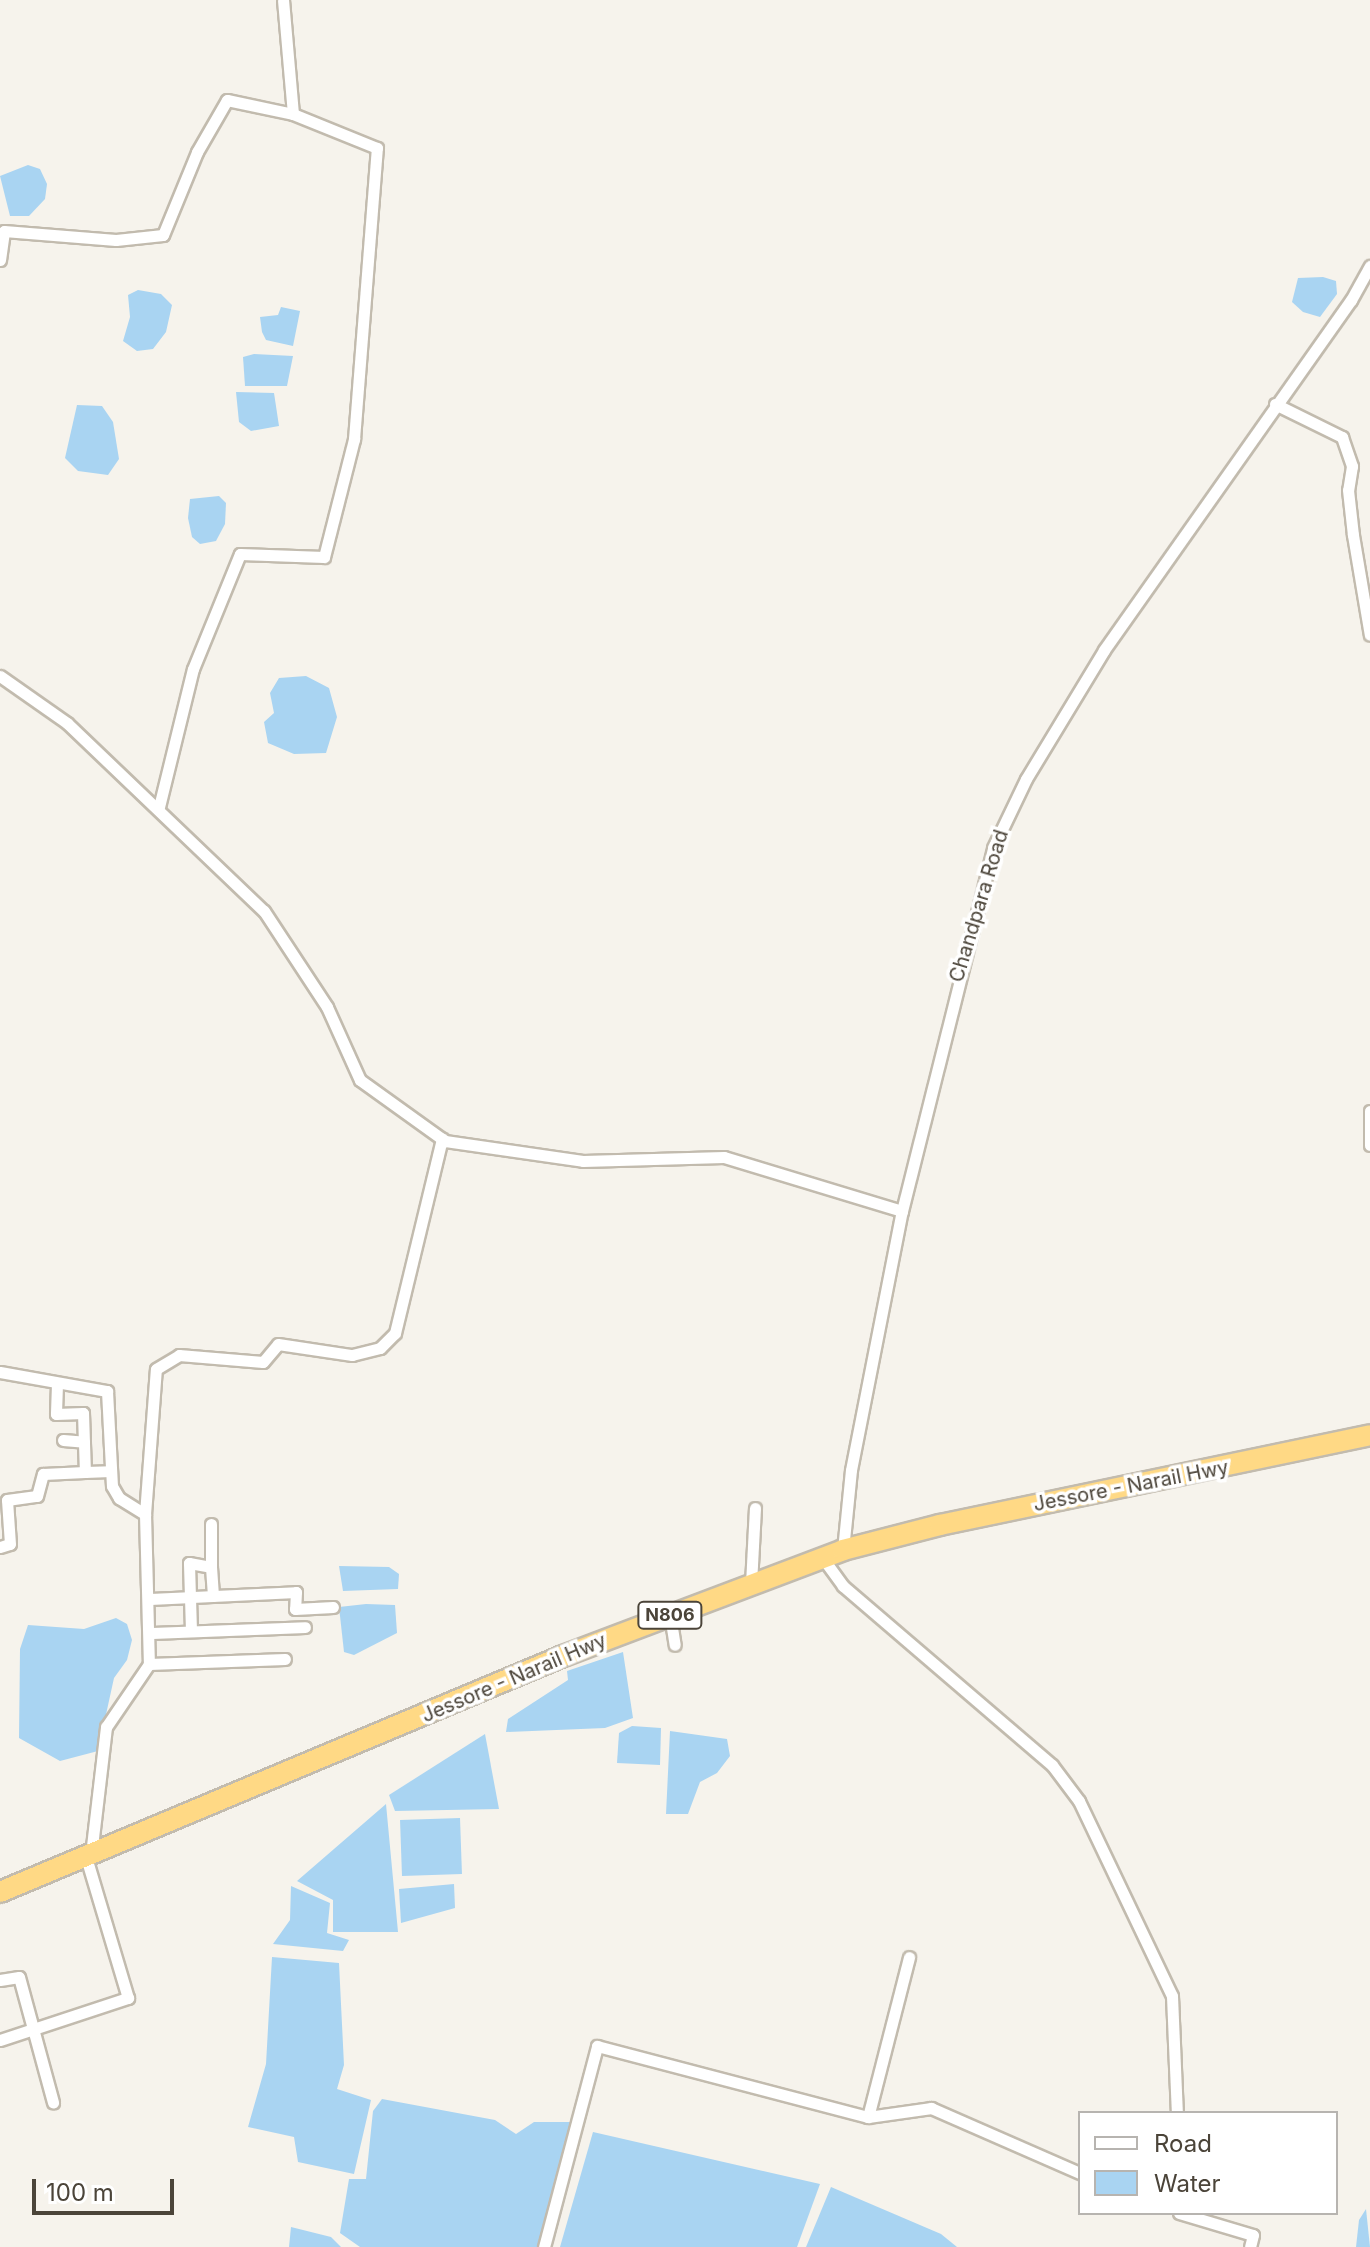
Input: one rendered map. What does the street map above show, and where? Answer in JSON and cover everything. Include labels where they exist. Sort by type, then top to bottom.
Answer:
[{"type":"highway","name":"Jessore - Narail Hwy","points":[[0,1892],[670,1615],[822,1557],[940,1525],[1370,1435]]},
{"type":"street","points":[[283,0],[293,114]]},
{"type":"street","points":[[0,260],[4,231],[116,240],[163,235],[197,152],[227,100],[293,114],[377,148],[354,439],[324,557],[240,554],[193,669],[159,807]]},
{"type":"street","name":"Chandpara Road","points":[[843,1550],[851,1470],[902,1211],[993,848],[1067,707],[1370,266]]},
{"type":"street","points":[[1275,404],[1342,437],[1352,466],[1348,490],[1370,635]]},
{"type":"street","points":[[0,676],[67,723],[159,807],[264,911],[327,1007],[360,1080],[442,1139],[583,1161],[734,1158],[902,1211]]},
{"type":"street","points":[[1370,1111],[1370,1145]]},
{"type":"street","points":[[0,2040],[128,1998],[88,1856],[106,1727],[149,1664],[152,1633],[145,1514],[156,1369],[179,1355],[263,1362],[278,1344],[352,1355],[380,1348],[395,1333],[442,1139]]},
{"type":"street","points":[[0,1372],[107,1391],[112,1486],[119,1498],[145,1514]]},
{"type":"street","points":[[57,1384],[56,1414],[83,1413],[85,1472]]},
{"type":"street","points":[[63,1440],[84,1442]]},
{"type":"street","points":[[0,1547],[10,1544],[7,1500],[37,1496],[43,1474],[110,1471]]},
{"type":"street","points":[[751,1584],[755,1508]]},
{"type":"street","points":[[211,1524],[213,1596]]},
{"type":"street","points":[[822,1557],[843,1586],[1052,1765],[1079,1801],[1172,1996],[1177,2111]]},
{"type":"street","points":[[191,1631],[189,1563],[211,1567]]},
{"type":"street","points":[[150,1599],[296,1592],[295,1609],[333,1607]]},
{"type":"street","points":[[670,1615],[675,1645]]},
{"type":"street","points":[[152,1633],[305,1627]]},
{"type":"street","points":[[149,1664],[285,1659]]},
{"type":"street","points":[[868,2117],[909,1957]]},
{"type":"street","points":[[0,1980],[19,1977],[53,2102]]},
{"type":"street","points":[[544,2247],[597,2046],[868,2117],[931,2108],[1078,2172]]},
{"type":"street","points":[[1186,2215],[1253,2235],[1250,2247]]},
{"type":"water","points":[[28,165],[40,169],[47,184],[45,199],[29,216],[10,216],[0,176]]},
{"type":"water","points":[[1323,277],[1336,281],[1337,294],[1320,317],[1303,312],[1292,302],[1298,278]]},
{"type":"water","points":[[138,290],[161,294],[172,305],[166,332],[153,349],[137,351],[123,341],[130,317],[128,295]]},
{"type":"water","points":[[281,307],[300,311],[293,346],[266,340],[262,332],[260,317],[278,315]]},
{"type":"water","points":[[254,354],[293,356],[287,386],[245,386],[243,357]]},
{"type":"water","points":[[236,392],[274,393],[279,426],[251,431],[239,422]]},
{"type":"water","points":[[77,405],[102,406],[113,422],[119,459],[108,475],[78,471],[65,458]]},
{"type":"water","points":[[219,496],[226,503],[225,524],[216,541],[200,544],[192,537],[188,518],[190,499]]},
{"type":"water","points":[[306,676],[329,688],[337,717],[326,753],[294,754],[268,743],[264,722],[274,713],[270,693],[279,678]]},
{"type":"water","points":[[339,1566],[389,1567],[399,1574],[398,1589],[343,1591]]},
{"type":"water","points":[[395,1605],[397,1633],[354,1655],[344,1652],[339,1607]]},
{"type":"water","points":[[116,1618],[127,1624],[132,1640],[127,1660],[114,1678],[98,1751],[60,1761],[19,1738],[20,1649],[28,1625],[84,1629]]},
{"type":"water","points":[[623,1652],[633,1718],[605,1728],[506,1732],[508,1719],[568,1680],[567,1671]]},
{"type":"water","points":[[632,1726],[661,1728],[660,1765],[617,1763],[619,1733]]},
{"type":"water","points":[[670,1731],[727,1739],[730,1756],[717,1773],[700,1782],[688,1814],[666,1814]]},
{"type":"water","points":[[485,1734],[499,1809],[395,1811],[389,1795]]},
{"type":"water","points":[[386,1804],[398,1932],[333,1932],[333,1900],[297,1881]]},
{"type":"water","points":[[460,1818],[462,1874],[402,1876],[400,1820]]},
{"type":"water","points":[[454,1884],[455,1908],[401,1923],[399,1889]]},
{"type":"water","points":[[291,1886],[330,1903],[327,1933],[349,1940],[343,1951],[273,1944],[290,1920]]},
{"type":"water","points":[[272,1957],[339,1963],[344,2065],[337,2089],[371,2100],[354,2174],[298,2162],[294,2137],[248,2127],[266,2064]]},
{"type":"water","points":[[382,2099],[495,2120],[516,2134],[534,2122],[573,2122],[547,2247],[360,2247],[340,2233],[349,2179],[366,2179],[373,2111]]},
{"type":"water","points":[[593,2132],[820,2184],[797,2247],[560,2247]]},
{"type":"water","points":[[831,2187],[941,2234],[957,2247],[806,2247]]},
{"type":"water","points":[[1366,2209],[1370,2247],[1356,2247],[1359,2220]]},
{"type":"water","points":[[291,2227],[331,2237],[341,2247],[289,2247]]}]
